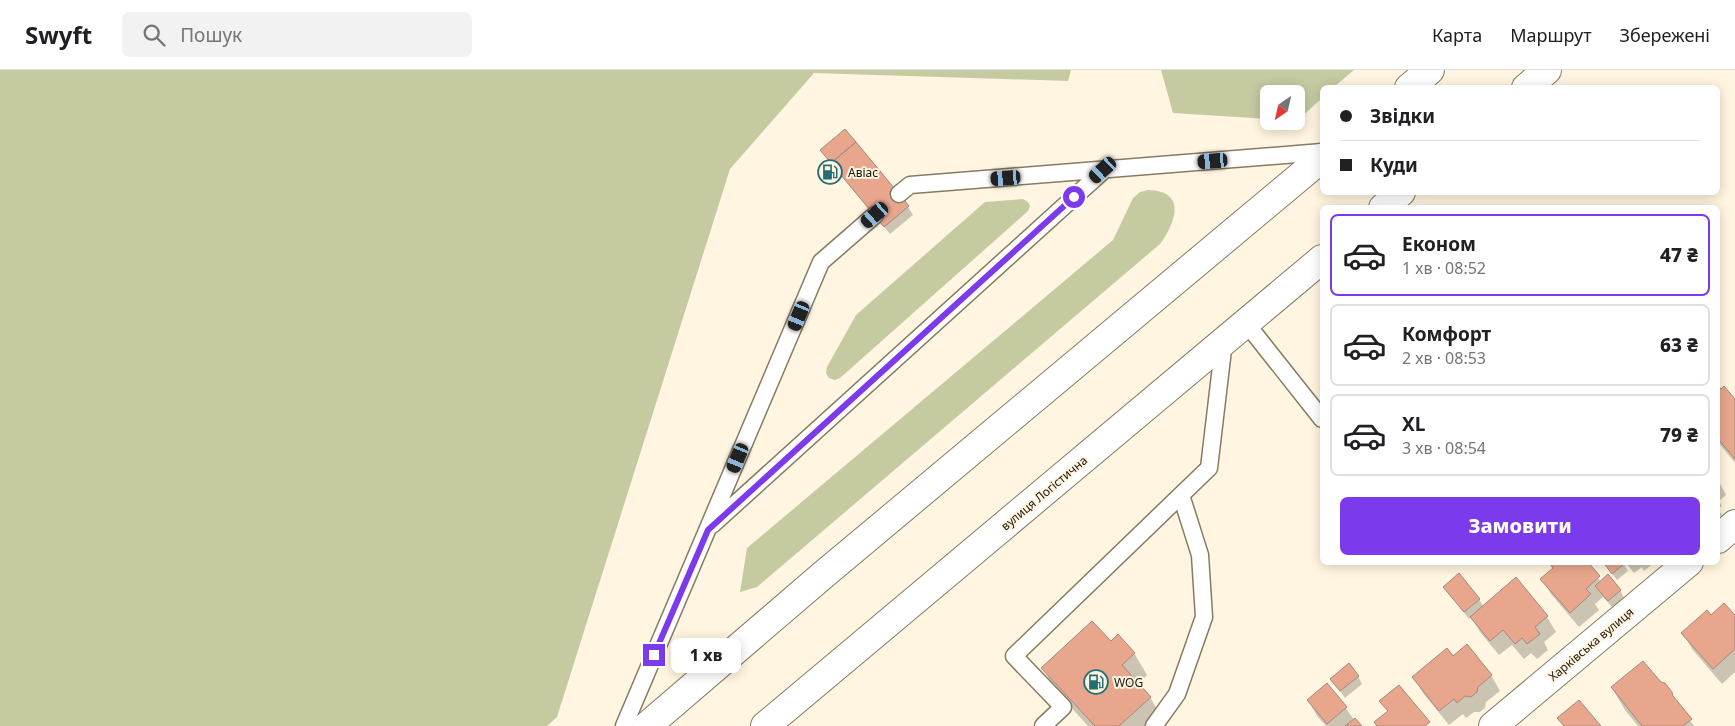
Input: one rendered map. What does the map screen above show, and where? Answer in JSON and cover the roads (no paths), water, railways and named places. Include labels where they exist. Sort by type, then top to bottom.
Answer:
[{"type":"main road","points":[[1412,85],[1430,70]]},
{"type":"main road","points":[[1530,85],[1547,70]]},
{"type":"main road","points":[[647,726],[823,575],[1320,160]]},
{"type":"main road","points":[[1387,205],[1398,195]]},
{"type":"main road","name":"вулиця Логістична","points":[[765,726],[1320,261]]},
{"type":"main road","points":[[1720,537],[1735,524]]},
{"type":"main road","name":"Харківська вулиця","points":[[1493,726],[1685,565]]},
{"type":"lane","points":[[899,194],[910,185],[1320,152]]},
{"type":"lane","points":[[708,530],[1103,170]]},
{"type":"lane","points":[[624,726],[821,262],[875,215]]},
{"type":"lane","points":[[1246,323],[1320,416]]},
{"type":"lane","points":[[1043,726],[1063,707],[1014,656],[1209,468],[1224,342]]},
{"type":"lane","points":[[1154,726],[1177,694],[1204,617],[1200,554],[1181,495]]},
{"type":"place","name":"Авіас","points":[[830,172]]},
{"type":"place","name":"WOG","points":[[1096,682]]}]
